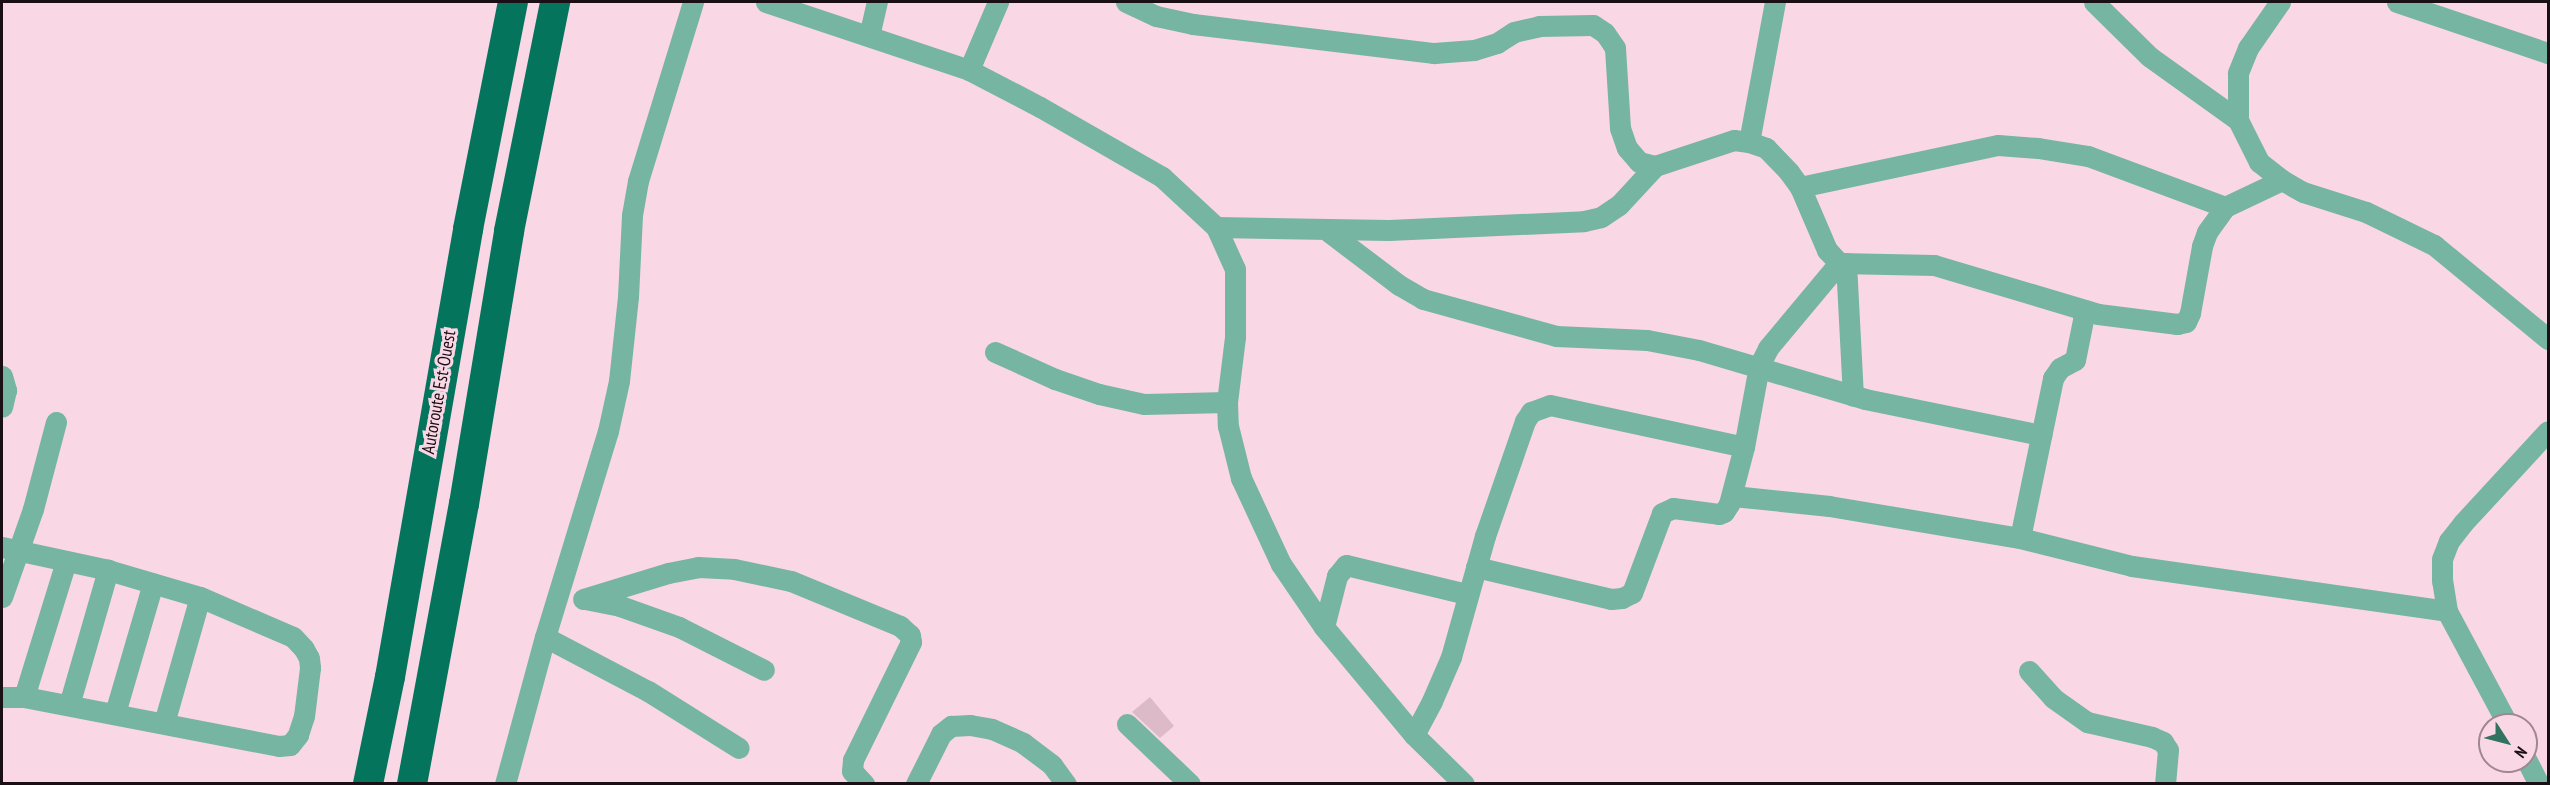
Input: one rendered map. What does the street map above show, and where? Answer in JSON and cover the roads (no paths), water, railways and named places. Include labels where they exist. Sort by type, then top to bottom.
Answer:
[{"type":"highway","name":"Autoroute Est-Ouest","points":[[368,783],[390,677],[468,229],[513,2]]},
{"type":"highway","points":[[412,783],[464,504],[509,231],[555,2]]},
{"type":"street","points":[[505,783],[545,637],[605,442],[619,381],[628,297],[632,215],[638,181],[693,2]]},
{"type":"street","points":[[766,2],[969,70],[1040,107],[1162,177],[1216,227],[1235,269],[1235,325],[1227,402],[1228,426],[1241,478],[1281,564],[1324,627],[1414,735],[1464,783]]},
{"type":"street","points":[[869,36],[877,2]]},
{"type":"street","points":[[969,70],[998,2]]},
{"type":"street","points":[[1125,2],[1156,16],[1193,24],[1434,53],[1474,50],[1497,43],[1514,32],[1539,26],[1593,25],[1605,33],[1615,48],[1620,128],[1627,148],[1638,162],[1655,166]]},
{"type":"street","points":[[1749,142],[1775,2]]},
{"type":"street","points":[[2094,2],[2150,57],[2238,120]]},
{"type":"street","points":[[2397,2],[2548,53]]},
{"type":"street","points":[[2272,6],[2248,48],[2238,73],[2238,120],[2259,162],[2282,180],[2303,192],[2403,227],[2434,245],[2548,339]]},
{"type":"street","points":[[1216,227],[1389,230],[1584,221],[1601,217],[1619,205],[1655,166],[1734,140],[1766,148],[1800,187],[1827,250],[1842,263],[1934,265],[2085,310],[2177,324],[2186,322],[2190,313],[2202,246],[2207,232],[2225,207],[2282,180]]},
{"type":"street","points":[[1800,187],[1998,145],[2038,147],[2088,156],[2225,207]]},
{"type":"street","points":[[1325,229],[1399,285],[1424,299],[1556,336],[1647,340],[1759,366],[1854,396],[2041,435]]},
{"type":"street","points":[[1476,567],[1611,598],[1622,598],[1632,592],[1637,584],[1662,513],[1673,508],[1719,514],[1724,512],[1733,496],[1759,366],[1768,348],[1842,263]]},
{"type":"street","points":[[1842,263],[1854,396]]},
{"type":"street","points":[[2020,538],[2053,378],[2060,368],[2075,360],[2085,310]]},
{"type":"street","points":[[995,352],[1055,379],[1099,394],[1144,404],[1227,402]]},
{"type":"street","points":[[2,376],[6,390],[2,407]]},
{"type":"street","points":[[1414,735],[1451,657],[1467,594],[1525,421],[1531,412],[1550,405],[1744,447]]},
{"type":"street","points":[[2,597],[10,549],[56,422]]},
{"type":"street","points":[[2502,713],[2447,611],[2442,581],[2442,558],[2449,541],[2548,431]]},
{"type":"street","points":[[1733,496],[1829,506],[2020,538],[2132,566],[2447,611]]},
{"type":"street","points":[[2,697],[24,697],[279,746],[290,745],[298,735],[304,716],[310,668],[309,658],[293,637],[200,597],[108,570],[10,549]]},
{"type":"street","points":[[24,697],[66,561]]},
{"type":"street","points":[[1324,627],[1337,576],[1346,565],[1467,594]]},
{"type":"street","points":[[583,599],[668,573],[698,567],[734,569],[791,581],[900,626],[910,635],[911,642],[853,760],[856,781]]},
{"type":"street","points":[[69,705],[108,570]]},
{"type":"street","points":[[115,713],[153,583]]},
{"type":"street","points":[[558,595],[620,606],[679,627],[765,670]]},
{"type":"street","points":[[164,723],[200,597]]},
{"type":"street","points":[[545,637],[648,691],[739,748]]},
{"type":"street","points":[[2029,671],[2053,698],[2087,722],[2152,737],[2163,742],[2168,750],[2165,783]]},
{"type":"street","points":[[1127,724],[1190,783]]},
{"type":"street","points":[[916,783],[941,734],[951,726],[970,725],[992,729],[1023,743],[1052,765],[1066,783]]}]
